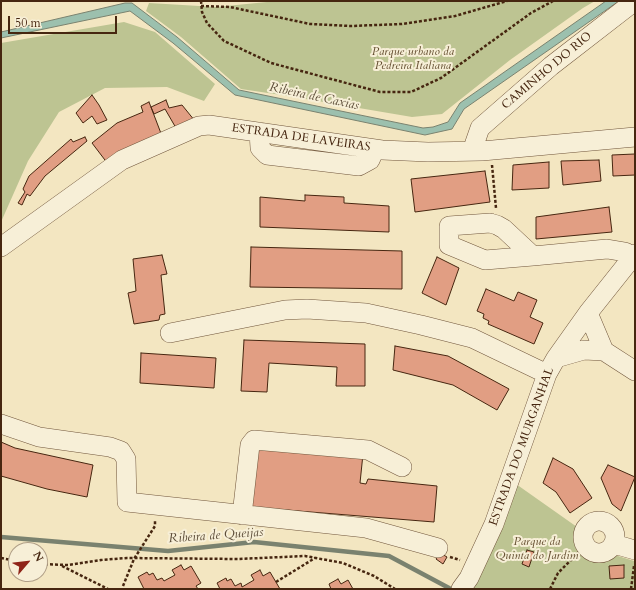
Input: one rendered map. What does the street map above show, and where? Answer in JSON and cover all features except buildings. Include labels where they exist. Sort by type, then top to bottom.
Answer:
[{"type":"street","name":"CAMINHO DO RIO","points":[[481,151],[480,128],[573,48],[635,1]]},
{"type":"street","name":"ESTRADA DE LAVEIRAS","points":[[1,247],[122,160],[193,128],[209,125],[375,149],[428,152],[481,151],[635,137]]},
{"type":"street","points":[[533,256],[497,224],[490,223],[449,226],[449,245],[485,260],[533,256],[607,249],[634,255]]},
{"type":"street","name":"ESTRADA DO MURGANHAL","points":[[461,589],[469,578],[494,524],[551,366],[588,313],[634,255]]},
{"type":"street","points":[[170,333],[285,310],[307,309],[366,313],[472,338],[551,366],[584,350],[604,352],[635,371]]},
{"type":"street","points":[[588,313],[604,352]]},
{"type":"street","points":[[1,424],[39,437],[110,447],[121,451],[126,458],[126,502],[366,528],[438,548]]},
{"type":"street","points":[[242,515],[250,445],[254,440],[368,450],[402,468]]},
{"type":"street","points":[[600,521],[605,522],[613,529],[615,534],[614,544],[606,552],[601,553],[591,551],[587,547],[584,543],[584,532],[590,524],[600,521]]},
{"type":"street","points":[[614,544],[635,556]]},
{"type":"path","points":[[201,1],[202,12],[207,23],[224,41],[271,63],[380,92],[411,92],[441,78],[531,13],[553,1]]},
{"type":"path","points":[[202,6],[230,8],[310,24],[351,26],[402,24],[455,16],[508,1]]},
{"type":"path","points":[[481,151],[497,224]]},
{"type":"path","points":[[123,586],[134,559],[155,526]]},
{"type":"path","points":[[550,589],[558,573],[580,551],[587,547]]},
{"type":"path","points":[[438,548],[452,559],[476,562]]},
{"type":"path","points":[[48,564],[60,565],[101,560],[238,559],[305,556],[343,563],[374,576],[395,589]]},
{"type":"path","points":[[631,589],[635,556]]},
{"type":"path","points":[[276,582],[315,558]]},
{"type":"path","points":[[60,565],[108,589]]},
{"type":"green space","name":"Parque urbano da Pedreira Italiana","points":[[277,1],[595,1],[510,60],[442,114],[412,117],[241,89],[181,37],[146,11],[149,3],[216,7]]},
{"type":"green space","points":[[124,22],[155,32],[215,84],[204,101],[167,87],[105,88],[59,112],[28,161],[1,222],[1,43]]},
{"type":"green space","name":"Parque da Quinta do Jardim","points":[[516,484],[577,527],[577,544],[580,551],[595,558],[618,556],[634,561],[635,589],[473,589],[503,527]]},
{"type":"shaded area","points":[[606,1],[619,1],[464,109],[452,129],[425,135],[235,95],[173,43],[130,11],[1,38],[1,32],[125,3],[132,3],[177,37],[239,90],[423,128],[433,127],[448,122],[460,103]]},
{"type":"waterway","name":"Ribeira de Queijas","points":[[1,537],[168,551],[254,542],[389,556],[449,588]]},
{"type":"water label","name":"Ribeira de Caxias","points":[[314,97]]}]
